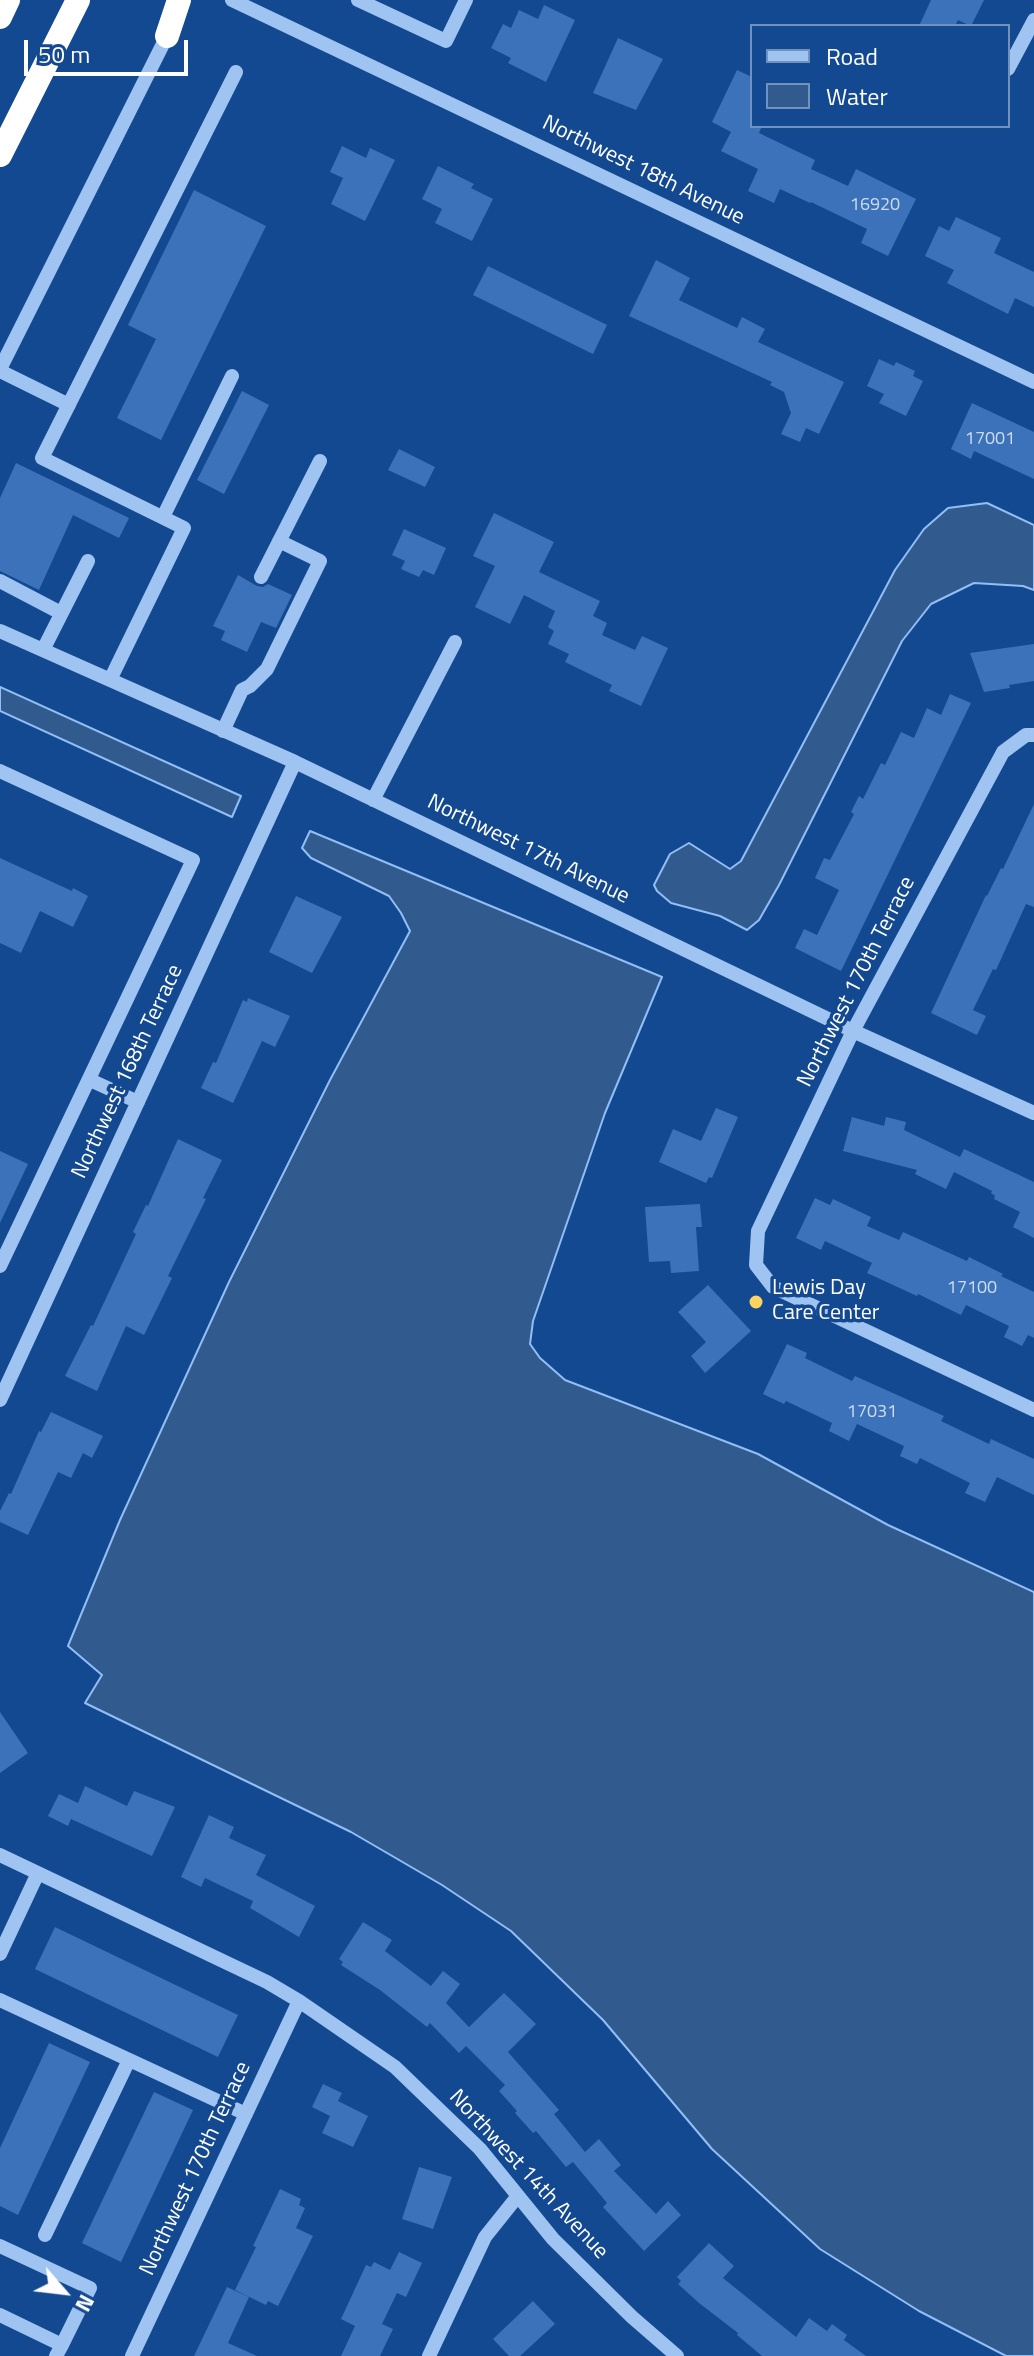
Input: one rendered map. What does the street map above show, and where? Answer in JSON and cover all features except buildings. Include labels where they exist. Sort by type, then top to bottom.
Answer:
[{"type":"highway","points":[[0,17],[8,0]]},
{"type":"highway","points":[[0,155],[78,0]]},
{"type":"highway","points":[[167,36],[179,0]]},
{"type":"street","points":[[69,405],[0,370],[167,36],[190,0]]},
{"type":"street","name":"Northwest 18th Avenue","points":[[232,0],[265,6],[1034,382]]},
{"type":"street","points":[[358,0],[446,41],[466,0]]},
{"type":"street","points":[[1010,65],[1034,20]]},
{"type":"street","points":[[110,680],[184,528],[42,458],[236,72]]},
{"type":"street","points":[[163,517],[232,376]]},
{"type":"street","points":[[261,577],[320,461]]},
{"type":"street","points":[[223,731],[242,690],[267,669],[320,561],[279,541]]},
{"type":"street","points":[[43,650],[88,561]]},
{"type":"street","points":[[0,581],[61,613]]},
{"type":"street","name":"Northwest 17th Avenue","points":[[0,631],[295,762],[853,1031],[1034,1113]]},
{"type":"street","points":[[373,800],[455,642]]},
{"type":"street","name":"Northwest 170th Terrace","points":[[1030,735],[1003,752],[853,1031],[758,1231],[756,1265],[773,1287],[1034,1410]]},
{"type":"street","name":"Northwest 168th Terrace","points":[[0,1400],[295,762]]},
{"type":"street","points":[[0,771],[193,860],[0,1266]]},
{"type":"street","points":[[90,1080],[138,1102]]},
{"type":"street","name":"Northwest 14th Avenue","points":[[0,1855],[229,1962],[299,2001],[395,2067],[480,2149],[553,2239],[632,2317],[677,2356]]},
{"type":"street","points":[[0,1954],[38,1873]]},
{"type":"street","points":[[0,2000],[246,2114]]},
{"type":"street","name":"Northwest 170th Terrace","points":[[132,2356],[299,2001]]},
{"type":"street","points":[[45,2235],[129,2060]]},
{"type":"street","points":[[429,2356],[485,2237],[517,2197]]},
{"type":"street","points":[[0,2246],[90,2288],[59,2350],[0,2315]]},
{"type":"water","points":[[987,503],[1034,525],[1034,590],[1023,586],[974,583],[931,604],[902,641],[759,920],[747,930],[720,916],[671,903],[654,885],[670,854],[689,843],[730,869],[741,861],[895,570],[924,529],[948,508]]},
{"type":"water","points":[[0,687],[241,796],[232,817],[0,711]]},
{"type":"water","points":[[310,831],[662,977],[605,1113],[533,1321],[530,1344],[540,1358],[565,1380],[758,1454],[888,1525],[1034,1592],[1034,2356],[1006,2356],[919,2311],[820,2249],[712,2149],[603,2020],[511,1931],[442,1885],[351,1832],[85,1703],[102,1675],[68,1646],[120,1520],[229,1282],[330,1080],[410,931],[389,896],[311,858],[302,848]]},
{"type":"place","name":"Lewis Day Care Center","points":[[756,1302]]}]
